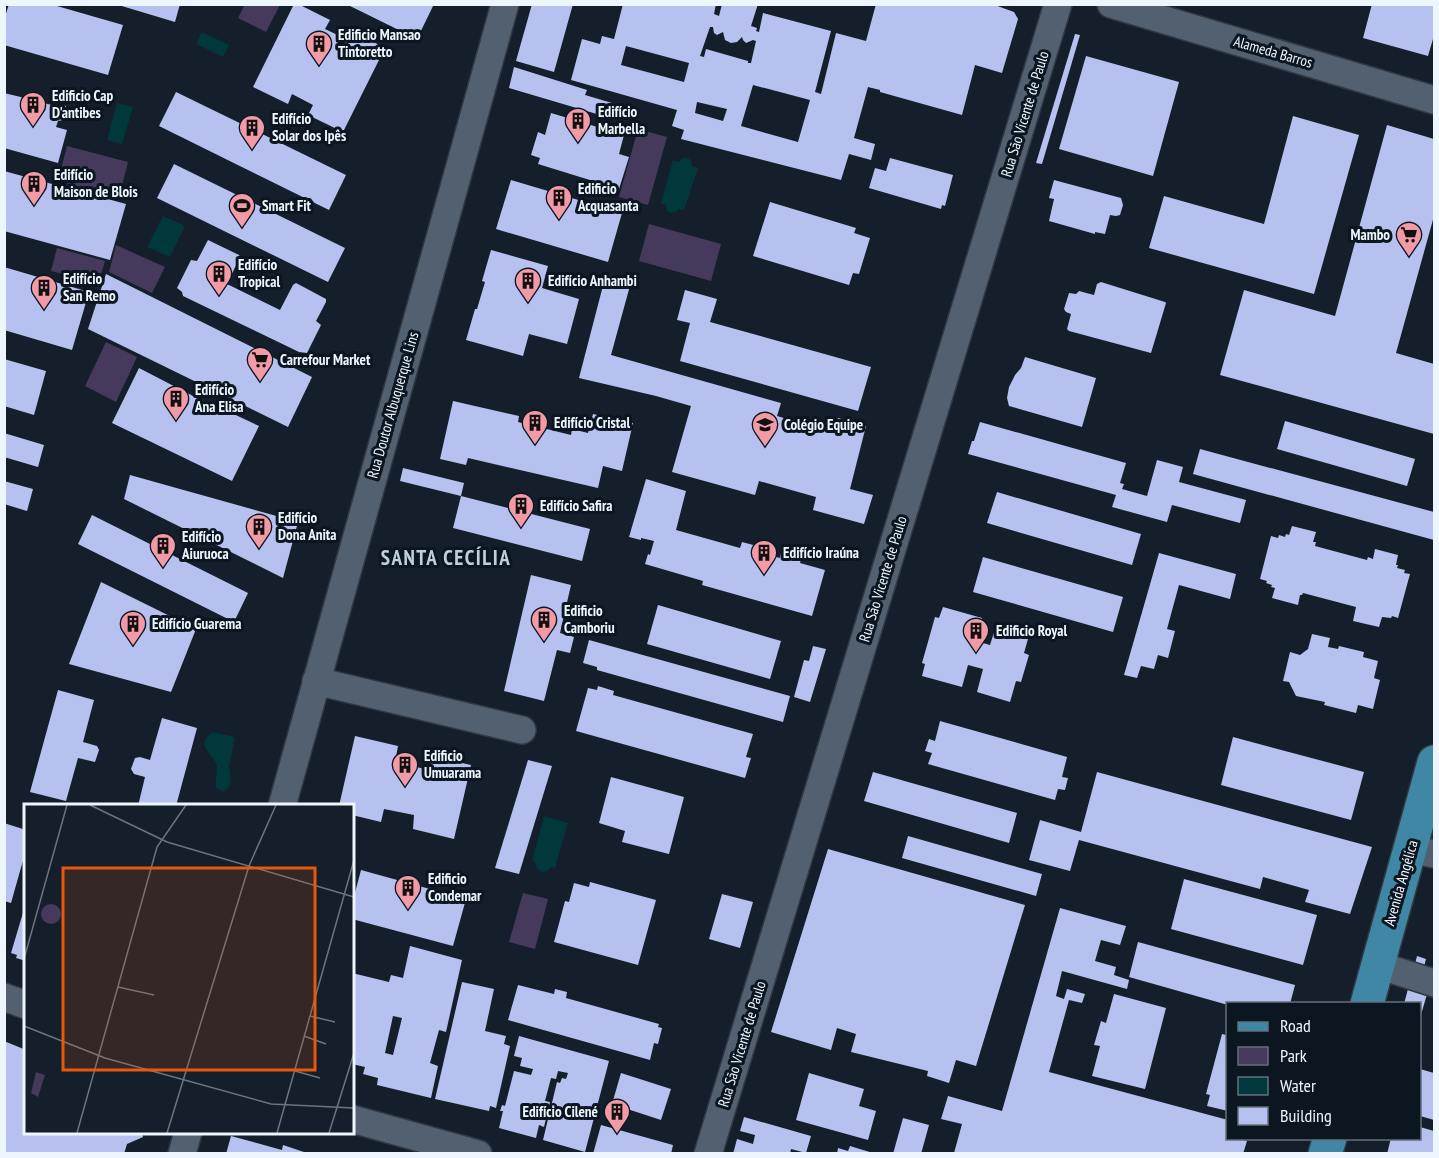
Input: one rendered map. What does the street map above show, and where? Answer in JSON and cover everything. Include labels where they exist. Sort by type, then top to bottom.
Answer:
[{"type":"main road","name":"Avenida Angélica","points":[[1368,1002],[1378,964],[1422,852],[1434,762]]},
{"type":"street","name":"Rua Doutor Albuquerque Lins","points":[[283,804],[505,4]]},
{"type":"street","name":"Rua São Vicente de Paulo","points":[[708,1154],[1058,4]]},
{"type":"street","name":"Alameda Barros","points":[[1111,4],[1434,100]]},
{"type":"street","points":[[316,681],[522,730]]},
{"type":"street","points":[[1378,964],[1434,983]]},
{"type":"street","points":[[4,996],[24,1004]]},
{"type":"street","points":[[354,1120],[478,1154]]},
{"type":"street","points":[[182,1154],[187,1134]]},
{"type":"green space","points":[[245,4],[280,5],[266,32],[238,18]]},
{"type":"green space","points":[[638,129],[667,137],[648,205],[619,197]]},
{"type":"green space","points":[[67,146],[128,162],[119,197],[58,181]]},
{"type":"green space","points":[[649,224],[721,244],[711,281],[639,261]]},
{"type":"green space","points":[[116,245],[165,267],[152,293],[109,272]]},
{"type":"green space","points":[[57,248],[105,261],[98,284],[51,271]]},
{"type":"green space","points":[[106,342],[137,357],[116,402],[85,386]]},
{"type":"green space","points":[[523,893],[548,899],[535,949],[509,942]]},
{"type":"water","points":[[202,32],[229,45],[223,57],[196,44]]},
{"type":"water","points":[[117,103],[133,107],[122,144],[107,140]]},
{"type":"water","points":[[685,157],[691,160],[692,166],[698,168],[684,210],[679,209],[671,213],[667,211],[666,205],[661,203],[673,160],[679,162]]},
{"type":"water","points":[[163,216],[185,226],[170,257],[147,247]]},
{"type":"water","points":[[212,732],[235,737],[229,766],[231,782],[223,792],[216,788],[217,767],[204,742]]},
{"type":"water","points":[[544,816],[568,823],[555,868],[551,867],[546,872],[541,872],[532,861]]},
{"type":"building","points":[[9,4],[50,4],[123,25],[108,75],[4,45],[4,20]]},
{"type":"building","points":[[115,4],[180,4],[175,22]]},
{"type":"building","name":"Edificio Mansao Tintoretto","points":[[294,4],[330,20],[325,29],[346,39],[350,30],[385,48],[343,132],[308,115],[313,105],[292,94],[288,104],[253,87]]},
{"type":"building","points":[[346,4],[434,4],[417,39]]},
{"type":"building","points":[[532,4],[573,4],[554,72],[516,61]]},
{"type":"building","points":[[623,4],[716,4],[714,14],[719,16],[722,4],[758,4],[751,26],[757,28],[756,31],[759,32],[763,13],[831,31],[815,92],[821,94],[836,33],[866,41],[876,4],[992,4],[1014,12],[1018,19],[1002,73],[975,65],[962,115],[868,87],[854,138],[875,144],[871,160],[849,154],[841,180],[681,139],[684,130],[672,126],[677,110],[571,80],[582,39],[600,44],[602,36],[614,39]],"holes":[[[710,27],[713,27],[717,35],[723,32],[725,40],[731,43],[737,42],[742,37],[746,43],[756,41],[751,63],[706,49],[704,57],[700,56]],[[626,46],[689,63],[684,82],[621,65]],[[753,85],[810,100],[798,142],[741,126]],[[697,102],[727,109],[723,121],[695,113]]]},
{"type":"building","points":[[1372,4],[1434,4],[1434,40],[1428,56],[1363,38]]},
{"type":"building","points":[[1075,34],[1080,35],[1042,164],[1036,163]]},
{"type":"building","points":[[1086,56],[1179,82],[1153,176],[1059,149]]},
{"type":"building","points":[[514,67],[587,90],[585,95],[622,106],[617,120],[509,88]]},
{"type":"building","name":"Edifício Solar dos Ipês","points":[[176,92],[346,175],[329,210],[159,126]]},
{"type":"building","name":"Edificio Cap D'antibes","points":[[4,93],[25,98],[26,95],[40,99],[40,102],[59,107],[66,106],[63,120],[58,121],[56,127],[67,130],[58,163],[4,148]]},
{"type":"building","name":"Edifício Marbella","points":[[551,113],[624,135],[619,154],[629,157],[619,189],[538,164],[540,158],[531,155],[538,132],[545,135]]},
{"type":"building","points":[[1293,116],[1359,135],[1314,294],[1149,248],[1164,196],[1264,224]]},
{"type":"building","points":[[1387,125],[1434,139],[1434,216],[1396,353],[1434,364],[1434,434],[1220,375],[1244,290],[1335,316]]},
{"type":"building","points":[[890,158],[953,175],[945,206],[942,205],[941,209],[869,188],[875,168],[886,171]]},
{"type":"building","points":[[174,164],[345,248],[328,282],[157,198]]},
{"type":"building","points":[[4,171],[126,204],[110,260],[4,231]]},
{"type":"building","name":"Edificio Acquasanta","points":[[511,180],[622,213],[608,262],[496,229]]},
{"type":"building","points":[[1054,180],[1121,198],[1123,205],[1120,215],[1110,215],[1105,234],[1095,232],[1095,234],[1049,221],[1054,199],[1049,198]]},
{"type":"building","points":[[770,202],[856,228],[854,233],[870,238],[859,274],[853,273],[849,285],[753,256]]},
{"type":"building","name":"Edifício Tropical","points":[[208,240],[240,257],[227,284],[280,310],[296,283],[326,299],[316,321],[321,325],[307,353],[299,352],[183,296],[177,288],[191,260],[197,261]]},
{"type":"building","name":"Edifício Anhambi","points":[[491,250],[548,266],[542,288],[579,299],[567,344],[529,334],[523,356],[466,340],[485,282],[482,281]]},
{"type":"building","name":"Edifício San Remo","points":[[4,267],[89,292],[72,350],[4,330]]},
{"type":"building","points":[[106,274],[312,377],[288,427],[88,329]]},
{"type":"building","name":"Colégio Equipe","points":[[606,274],[631,282],[611,355],[781,403],[777,416],[835,433],[838,418],[866,426],[850,489],[873,495],[864,524],[813,510],[816,497],[759,481],[755,495],[672,472],[691,406],[579,378]]},
{"type":"building","points":[[1101,282],[1166,303],[1151,353],[1067,329],[1071,314],[1064,309],[1069,293],[1076,294],[1079,291],[1094,295],[1097,284]]},
{"type":"building","points":[[685,290],[717,299],[710,322],[871,367],[858,411],[680,361],[690,323],[677,320]]},
{"type":"building","points":[[1025,357],[1096,378],[1082,427],[1009,406],[1007,398],[1009,387]]},
{"type":"building","points":[[4,359],[46,371],[34,415],[4,406]]},
{"type":"building","points":[[139,368],[224,412],[225,410],[259,426],[232,481],[112,423]]},
{"type":"building","name":"Edifício Cristal","points":[[453,401],[519,416],[518,422],[571,435],[572,429],[588,433],[593,414],[633,423],[622,471],[603,466],[598,488],[468,458],[466,465],[440,459]]},
{"type":"building","points":[[1285,421],[1415,459],[1407,486],[1277,449]]},
{"type":"building","points":[[980,422],[1126,463],[1120,483],[1124,484],[1122,489],[1147,496],[1157,460],[1183,467],[1179,482],[1246,500],[1240,523],[1172,505],[1167,522],[1112,507],[1116,495],[968,454]]},
{"type":"building","points":[[4,433],[44,445],[38,467],[4,457]]},
{"type":"building","points":[[1200,449],[1434,512],[1434,540],[1193,474]]},
{"type":"building","points":[[403,468],[464,483],[461,496],[400,481]]},
{"type":"building","name":"Edifício Dona Anita","points":[[130,475],[298,522],[283,578],[124,499]]},
{"type":"building","points":[[646,479],[686,491],[676,530],[740,548],[742,542],[761,547],[759,552],[780,558],[781,553],[801,559],[800,563],[825,570],[812,616],[702,585],[703,581],[645,564],[654,541],[629,537]]},
{"type":"building","points":[[4,481],[33,489],[27,511],[4,504]]},
{"type":"building","points":[[997,492],[1141,534],[1132,565],[987,523]]},
{"type":"building","name":"Edifício Safira","points":[[461,496],[590,529],[582,561],[453,528]]},
{"type":"building","name":"Edifício Aiuruoca","points":[[92,515],[248,593],[234,622],[78,544]]},
{"type":"building","points":[[1292,526],[1316,532],[1313,542],[1316,542],[1315,546],[1367,560],[1368,557],[1373,559],[1375,549],[1398,555],[1397,568],[1410,574],[1398,618],[1382,617],[1379,627],[1353,621],[1356,607],[1303,593],[1300,595],[1298,605],[1272,598],[1275,588],[1266,583],[1267,581],[1260,579],[1271,536],[1285,537],[1286,534],[1289,535]]},
{"type":"building","points":[[1159,553],[1236,574],[1230,599],[1179,585],[1167,629],[1175,631],[1168,658],[1158,655],[1154,669],[1141,666],[1137,678],[1124,675]]},
{"type":"building","points":[[983,557],[1123,597],[1113,632],[973,592]]},
{"type":"building","name":"Edificio Camboriu","points":[[531,575],[571,585],[560,633],[574,637],[570,653],[557,650],[544,701],[504,691]]},
{"type":"building","name":"Edifício Guarema","points":[[101,582],[196,629],[171,692],[69,664]]},
{"type":"building","points":[[658,605],[781,641],[770,679],[647,644]]},
{"type":"building","name":"Edificio Royal","points":[[943,607],[982,618],[976,641],[990,645],[997,623],[1030,632],[1024,653],[1029,655],[1021,682],[1016,681],[1010,702],[977,692],[983,669],[968,665],[962,687],[922,676],[925,664],[922,663],[935,617],[939,618]]},
{"type":"building","points":[[1312,634],[1330,638],[1328,647],[1338,649],[1339,646],[1364,652],[1363,657],[1378,661],[1374,678],[1380,680],[1373,709],[1358,705],[1356,713],[1324,705],[1325,702],[1296,696],[1289,682],[1283,681],[1290,652],[1300,655],[1308,649]]},
{"type":"building","points":[[589,640],[790,696],[783,722],[597,670],[597,667],[583,663]]},
{"type":"building","points":[[813,646],[826,649],[810,702],[794,697],[804,660],[809,661]]},
{"type":"building","points":[[598,686],[614,691],[613,695],[753,734],[746,757],[751,758],[745,778],[576,731],[588,688],[597,690]]},
{"type":"building","points":[[58,690],[94,700],[83,742],[97,746],[99,750],[95,762],[78,758],[66,801],[30,792]]},
{"type":"building","points":[[162,718],[197,728],[177,804],[138,804],[145,777],[134,774],[131,769],[135,758],[150,760]]},
{"type":"building","points":[[940,721],[1067,757],[1062,777],[1068,778],[1065,790],[1058,789],[1055,800],[928,764],[932,753],[925,751],[929,739],[935,741]]},
{"type":"building","name":"Edificio Umuarama","points":[[355,736],[398,746],[395,762],[425,769],[430,756],[471,765],[454,839],[413,829],[414,815],[384,809],[381,822],[354,815],[354,804],[339,804]]},
{"type":"building","points":[[1233,737],[1364,772],[1351,820],[1221,785]]},
{"type":"building","points":[[528,760],[552,766],[519,874],[495,868]]},
{"type":"building","points":[[873,772],[1017,813],[1009,843],[864,801]]},
{"type":"building","points":[[1097,772],[1372,847],[1350,914],[1305,902],[1309,890],[1263,877],[1260,889],[1079,840],[1070,871],[1029,860],[1040,820],[1081,832]]},
{"type":"building","points":[[611,777],[684,797],[669,854],[622,842],[625,831],[599,823]]},
{"type":"building","points":[[4,823],[24,829],[24,857],[11,903],[4,901]]},
{"type":"building","points":[[908,836],[1042,874],[1036,896],[902,858]]},
{"type":"building","points":[[828,849],[1025,905],[976,1066],[956,1060],[949,1083],[927,1076],[928,1071],[851,1052],[856,1034],[837,1028],[831,1050],[771,1032]]},
{"type":"building","name":"Edificio Condemar","points":[[361,870],[466,899],[453,946],[354,920],[354,896]]},
{"type":"building","points":[[1184,879],[1317,915],[1303,965],[1171,929]]},
{"type":"building","points":[[590,882],[656,900],[638,965],[554,942],[565,901],[569,902],[574,883],[589,887]]},
{"type":"building","points":[[722,894],[753,902],[740,948],[709,939]]},
{"type":"building","points":[[1060,908],[1126,926],[1120,945],[1101,940],[1095,961],[1116,967],[1114,975],[1129,980],[1127,989],[1062,971],[1056,996],[1064,999],[1067,989],[1085,994],[1082,1003],[1069,1000],[1049,1072],[1226,1119],[1226,1140],[1247,1141],[1243,1154],[954,1153],[962,1124],[941,1119],[948,1096],[1002,1111]]},
{"type":"building","points":[[24,909],[24,960],[16,958],[17,955],[11,953]]},
{"type":"building","points":[[1138,942],[1295,985],[1291,1002],[1226,1002],[1226,1004],[1129,977]]},
{"type":"building","points":[[410,946],[462,960],[446,1032],[439,1030],[430,1063],[438,1066],[431,1098],[377,1085],[378,1078],[363,1074],[365,1067],[354,1064],[354,973],[389,982],[391,975],[403,978]],"holes":[[[393,1016],[402,1018],[393,1055],[385,1053]]]},
{"type":"building","points":[[1417,956],[1426,959],[1423,971],[1414,968]]},
{"type":"building","points":[[462,982],[494,989],[485,1031],[506,1036],[504,1044],[510,1046],[496,1108],[490,1106],[489,1111],[435,1099]]},
{"type":"building","points":[[518,985],[554,994],[555,989],[567,992],[566,998],[659,1024],[658,1027],[662,1028],[658,1044],[654,1043],[650,1060],[508,1020]]},
{"type":"building","points":[[1409,985],[1428,991],[1421,1015],[1421,1002],[1405,1002]]},
{"type":"building","points":[[1114,994],[1166,1008],[1145,1089],[1092,1076],[1100,1046],[1094,1045],[1101,1021],[1106,1023]]},
{"type":"building","points":[[1222,1034],[1226,1035],[1226,1111],[1207,1106],[1210,1095],[1206,1094]]},
{"type":"building","points":[[519,1036],[609,1061],[585,1152],[543,1140],[557,1082],[560,1083],[562,1078],[566,1079],[568,1073],[558,1071],[556,1079],[551,1078],[545,1101],[550,1102],[544,1127],[539,1125],[536,1138],[499,1128],[503,1111],[500,1111],[502,1105],[505,1106],[514,1071],[531,1075],[533,1069],[520,1066],[522,1058],[514,1056]]},
{"type":"building","points":[[4,1041],[24,1049],[24,1134],[142,1134],[143,1137],[127,1144],[124,1154],[4,1154]]},
{"type":"building","points":[[1421,1069],[1434,1073],[1434,1120],[1421,1116]]},
{"type":"building","points":[[621,1073],[671,1089],[661,1120],[612,1104]]},
{"type":"building","points":[[809,1073],[864,1089],[859,1106],[876,1111],[868,1140],[796,1120]]},
{"type":"building","points":[[744,1117],[811,1136],[806,1153],[791,1149],[790,1154],[733,1154],[737,1139],[753,1144],[755,1135],[740,1131]]},
{"type":"building","points":[[903,1118],[929,1125],[921,1154],[893,1154]]},
{"type":"building","name":"Edifício Cilené","points":[[601,1125],[673,1145],[671,1154],[593,1154]]},
{"type":"building","points":[[1421,1127],[1434,1131],[1434,1154],[1387,1154],[1390,1140],[1421,1140]]},
{"type":"building","points":[[231,1136],[282,1150],[283,1145],[310,1154],[226,1154]]},
{"type":"building","points":[[850,1146],[873,1154],[837,1154],[838,1148],[848,1151]]},
{"type":"place","name":"Edificio Mansao Tintoretto","points":[[319,67]]},
{"type":"place","name":"Edificio Cap D'antibes","points":[[33,128]]},
{"type":"place","name":"Edifício Marbella","points":[[578,144]]},
{"type":"place","name":"Edifício Solar dos Ipês","points":[[252,151]]},
{"type":"place","name":"Edifício Maison de Blois","points":[[34,207]]},
{"type":"place","name":"Edificio Acquasanta","points":[[559,221]]},
{"type":"place","name":"Smart Fit","points":[[242,229]]},
{"type":"place","name":"Mambo","points":[[1409,258]]},
{"type":"place","name":"Edifício Tropical","points":[[219,297]]},
{"type":"place","name":"Edifício Anhambi","points":[[528,304]]},
{"type":"place","name":"Edifício San Remo","points":[[44,311]]},
{"type":"place","name":"Carrefour Market","points":[[260,383]]},
{"type":"place","name":"Edifício Ana Elisa","points":[[176,422]]},
{"type":"place","name":"Edifício Cristal","points":[[535,446]]},
{"type":"place","name":"Colégio Equipe","points":[[765,448]]},
{"type":"place","name":"Edifício Safira","points":[[521,529]]},
{"type":"place","name":"Edifício Dona Anita","points":[[259,550]]},
{"type":"place","name":"Edifício Aiuruoca","points":[[163,569]]},
{"type":"place","name":"Edifício Iraúna","points":[[764,576]]},
{"type":"place","name":"Edificio Camboriu","points":[[544,643]]},
{"type":"place","name":"Edifício Guarema","points":[[133,647]]},
{"type":"place","name":"Edificio Royal","points":[[976,654]]},
{"type":"place","name":"Edificio Umuarama","points":[[405,788]]},
{"type":"place","name":"Edificio Condemar","points":[[408,911]]},
{"type":"place","name":"Edifício Cilené","points":[[617,1135]]},
{"type":"district","name":"SANTA CECÍLIA","points":[[446,558]]}]
